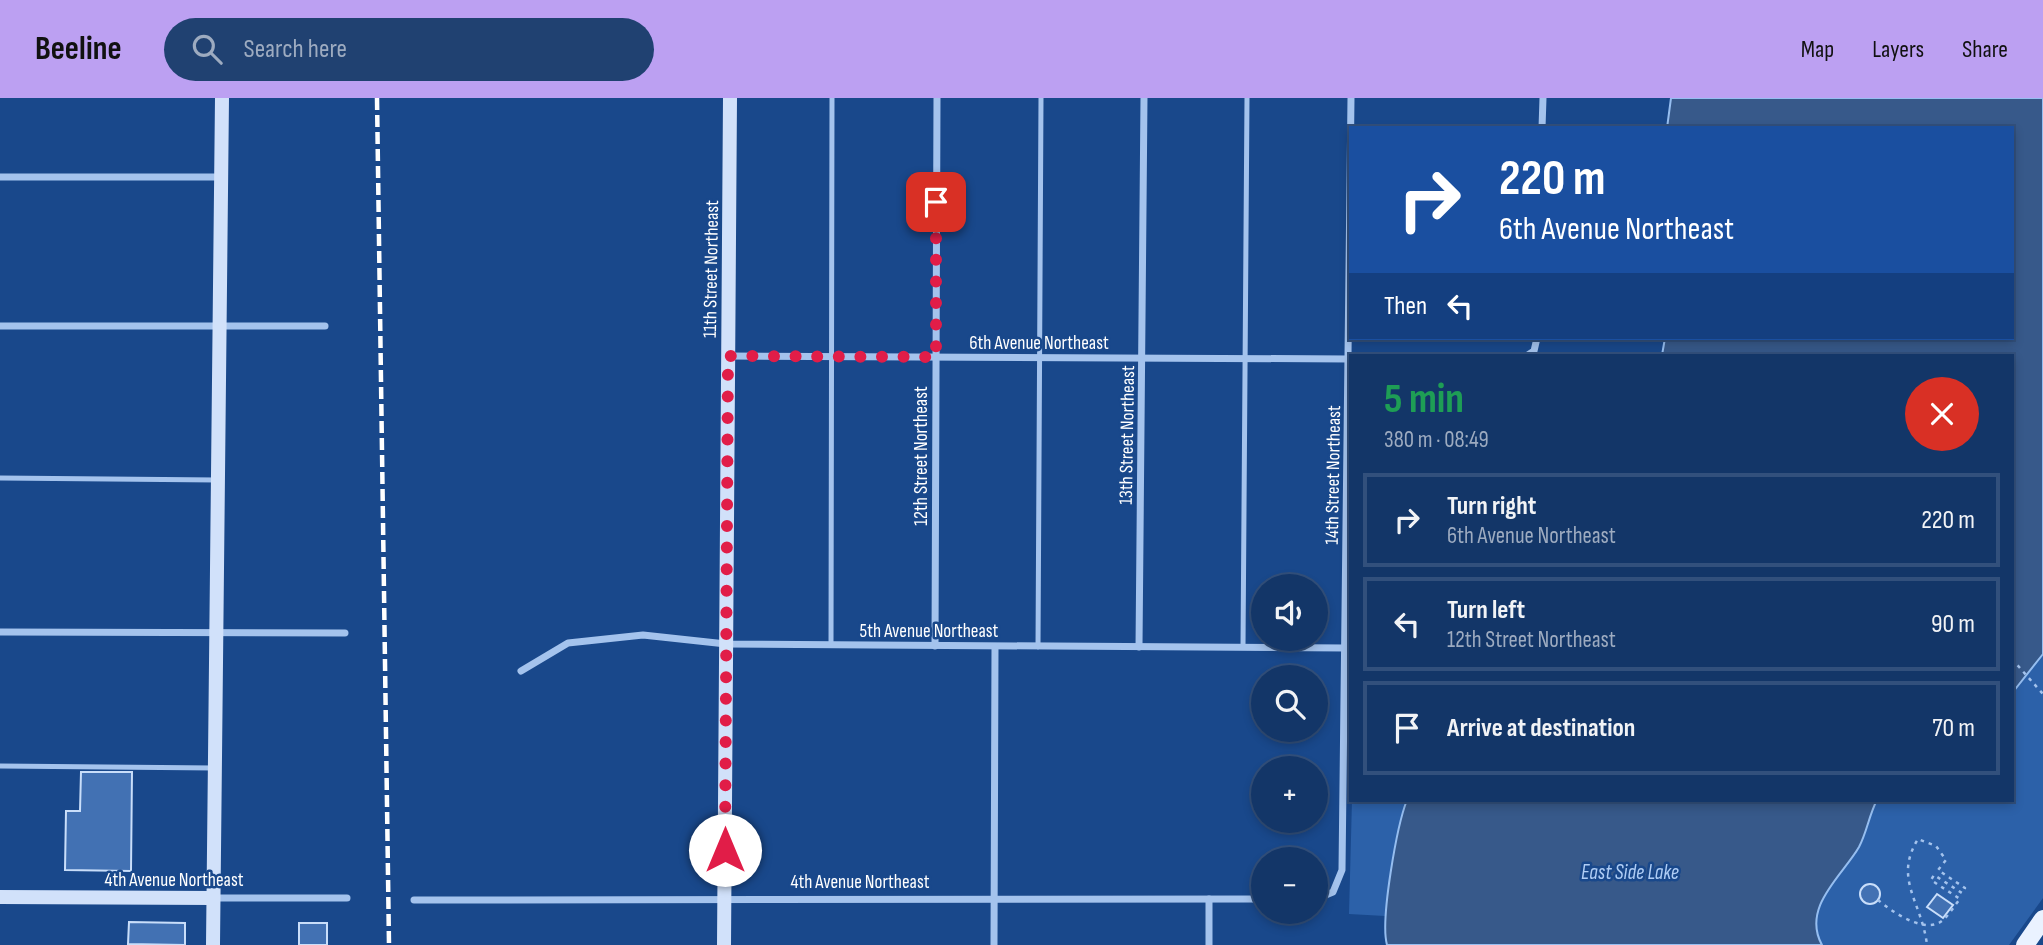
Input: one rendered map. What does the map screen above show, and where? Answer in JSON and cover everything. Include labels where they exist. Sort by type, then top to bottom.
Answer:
[{"type":"main road","points":[[2025,945],[2043,919]]},
{"type":"street","points":[[213,945],[217,326],[222,98]]},
{"type":"street","name":"11th Street Northeast","points":[[724,945],[730,98]]},
{"type":"street","name":"12th Street Northeast","points":[[935,646],[937,98]]},
{"type":"street","name":"13th Street Northeast","points":[[1139,647],[1144,98]]},
{"type":"street","name":"14th Street Northeast","points":[[1351,98],[1351,126]]},
{"type":"street","points":[[1542,126],[1543,98]]},
{"type":"street","points":[[0,177],[221,177]]},
{"type":"street","points":[[0,326],[325,326]]},
{"type":"street","name":"6th Avenue Northeast","points":[[728,356],[1349,359]]},
{"type":"street","name":"14th Street Northeast","points":[[1328,894],[1334,892],[1342,870],[1349,359]]},
{"type":"street","points":[[0,632],[345,633]]},
{"type":"street","name":"5th Avenue Northeast","points":[[521,671],[568,643],[643,635],[726,644],[1346,648]]},
{"type":"street","points":[[994,945],[995,647]]},
{"type":"street","name":"4th Avenue Northeast","points":[[0,897],[347,898]]},
{"type":"street","points":[[1209,899],[1209,945]]},
{"type":"street","name":"4th Avenue Northeast","points":[[414,900],[1251,900]]},
{"type":"lane","points":[[831,645],[832,98]]},
{"type":"lane","points":[[1038,647],[1041,98]]},
{"type":"lane","points":[[1243,647],[1247,98]]},
{"type":"lane","points":[[0,478],[217,480]]},
{"type":"lane","points":[[0,766],[214,768]]},
{"type":"path","points":[[2014,661],[2043,694]]},
{"type":"path","points":[[1878,900],[1893,911],[1923,925],[1938,924],[1960,899],[1931,880],[1934,875],[1962,892],[1965,888],[1938,870],[1946,860],[1936,846],[1918,839],[1907,860],[1906,874],[1923,925],[1927,945]]},
{"type":"shaded area","points":[[1671,98],[2043,98],[2043,898],[2009,945],[1387,945],[1385,916],[1349,914],[1352,802],[2014,802],[2014,354],[1662,354],[1665,340],[2014,340],[2014,126],[1667,126]]},
{"type":"water","points":[[1671,98],[2043,98],[2043,654],[2014,691],[2014,354],[1662,354],[1665,340],[2014,340],[2014,126],[1667,126]]},
{"type":"water","name":"East Side Lake","points":[[1406,802],[1876,802],[1859,847],[1820,905],[1817,931],[1822,945],[1387,945],[1386,915],[1399,830]]},
{"type":"building","points":[[81,772],[132,772],[131,871],[65,870],[66,811],[80,811]]},
{"type":"building","points":[[1870,884],[1877,887],[1880,894],[1877,901],[1870,904],[1863,901],[1860,894],[1863,887]]},
{"type":"building","points":[[1937,894],[1953,905],[1943,918],[1927,907]]},
{"type":"building","points":[[129,922],[185,923],[185,945],[128,944]]},
{"type":"building","points":[[299,923],[327,923],[327,945],[299,945]]},
{"type":"railway","points":[[377,98],[389,945]]},
{"type":"route","points":[[725,850],[728,356],[936,357],[936,202]]}]
